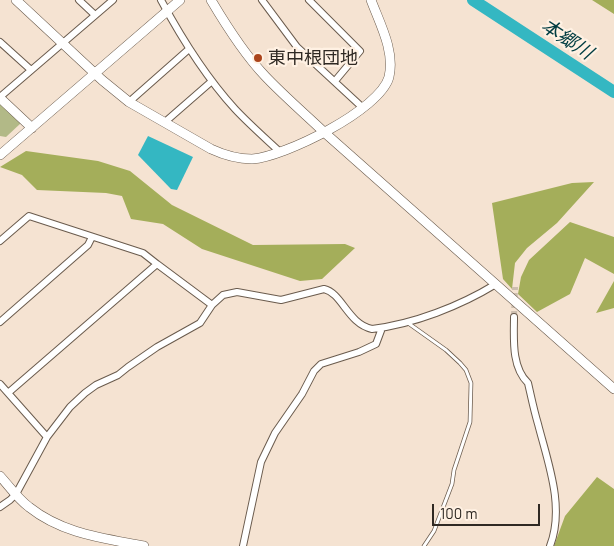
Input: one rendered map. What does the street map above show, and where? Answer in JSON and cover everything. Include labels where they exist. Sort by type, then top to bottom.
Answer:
[{"type":"street","points":[[16,0],[102,80],[129,102],[225,155],[251,159],[280,152],[325,133],[363,108],[382,90],[388,80],[390,56],[371,0]]},
{"type":"street","points":[[79,0],[95,15]]},
{"type":"street","points":[[32,128],[0,97],[113,0]]},
{"type":"street","points":[[161,0],[189,49],[212,81],[236,110],[280,152]]},
{"type":"street","points":[[0,155],[180,0]]},
{"type":"street","points":[[211,0],[236,39],[265,76],[325,133],[614,389]]},
{"type":"street","points":[[262,0],[297,47],[363,108]]},
{"type":"street","points":[[309,0],[360,51],[335,81]]},
{"type":"street","points":[[0,42],[30,70]]},
{"type":"street","points":[[129,102],[189,49]]},
{"type":"street","points":[[165,122],[212,81]]},
{"type":"street","points":[[0,241],[29,216],[143,253],[212,305]]},
{"type":"street","points":[[0,322],[88,245],[92,237]]},
{"type":"street","points":[[8,394],[157,264]]},
{"type":"street","points":[[0,507],[16,494],[47,438],[70,407],[96,384],[118,375],[157,346],[200,323],[212,305],[223,295],[237,292],[281,300],[324,289],[333,294],[361,325],[372,329],[407,322],[463,302],[496,284]]},
{"type":"street","points":[[514,317],[514,347],[522,378],[528,383],[555,498],[556,530],[550,546]]},
{"type":"street","points":[[243,546],[261,462],[275,433],[302,394],[314,370],[321,364],[376,344],[382,328]]},
{"type":"street","points":[[0,384],[47,438]]},
{"type":"street","points":[[0,476],[27,506],[42,517],[65,528],[85,534],[144,546]]},
{"type":"lane","points":[[407,322],[446,350],[460,363],[466,370],[471,383],[470,422],[454,470],[452,484],[434,531],[424,546]]},
{"type":"green space","points":[[592,0],[614,0],[614,14]]},
{"type":"green space","points":[[0,104],[21,123],[6,137],[0,136]]},
{"type":"green space","points":[[26,151],[98,161],[130,171],[172,205],[253,245],[345,244],[355,248],[322,279],[300,281],[202,249],[163,224],[131,219],[122,196],[106,193],[37,190],[22,175],[0,167]]},
{"type":"green space","points":[[594,182],[557,223],[527,248],[515,263],[512,289],[503,279],[492,203],[572,183]]},
{"type":"green space","points":[[570,222],[614,237],[614,274],[585,258],[570,294],[537,312],[518,294],[521,277],[529,260]]},
{"type":"green space","points":[[614,281],[614,308],[596,313]]},
{"type":"green space","points":[[597,477],[614,489],[614,546],[554,546],[565,516]]},
{"type":"water","points":[[148,136],[193,157],[177,190],[171,189],[138,155]]},
{"type":"waterway","name":"本郷川","points":[[473,0],[614,92]]},
{"type":"tunnel","points":[[514,317],[515,287]]},
{"type":"place","name":"東中根団地","points":[[258,58]]}]
